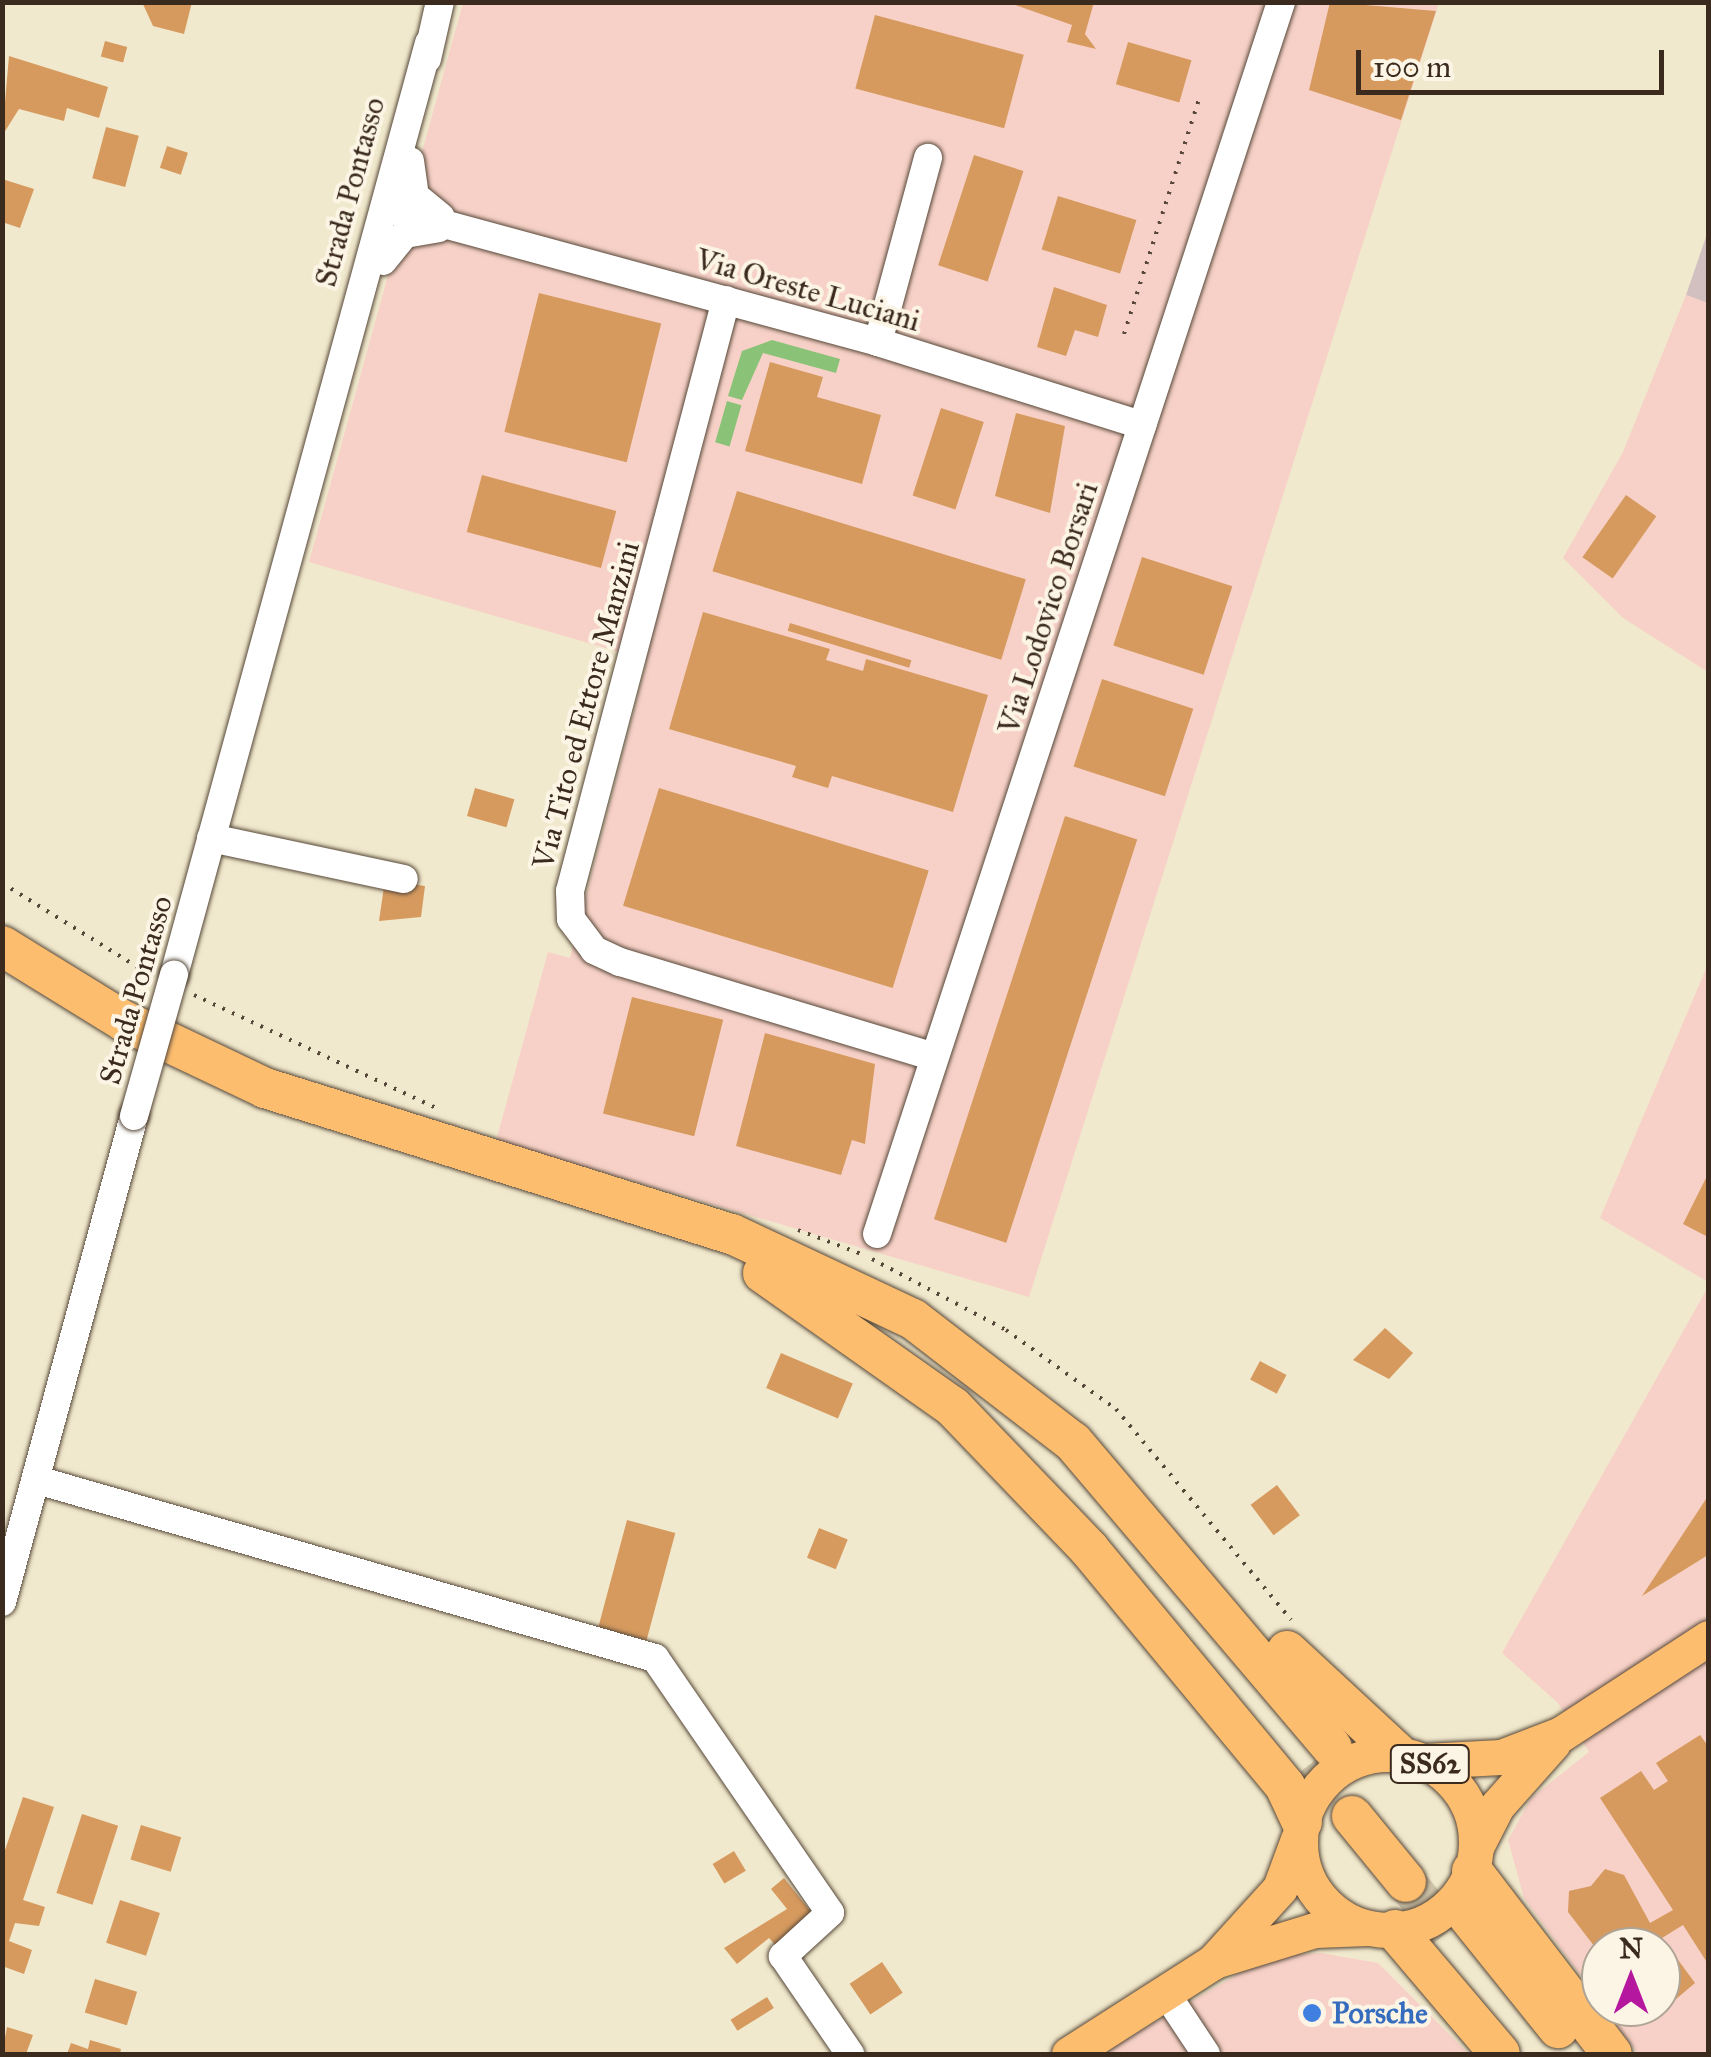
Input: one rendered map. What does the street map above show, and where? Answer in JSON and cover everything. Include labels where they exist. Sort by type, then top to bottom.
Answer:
[{"type":"highway","points":[[2,946],[114,1016],[264,1088],[929,1313],[1093,1426],[1312,1682],[1411,1757]]},
{"type":"highway","points":[[2,977],[132,1055],[274,1119],[769,1261],[904,1344],[1028,1437],[1132,1545],[1321,1756]]},
{"type":"highway","points":[[769,1261],[953,1407],[1089,1548],[1285,1786],[1300,1830]]},
{"type":"highway","points":[[1363,1808],[1416,1874]]},
{"type":"highway","points":[[1474,1858],[1612,2054]]},
{"type":"highway","points":[[1546,2054],[1458,1925],[1579,2054]]},
{"type":"highway","points":[[1382,1929],[1500,2054]]},
{"type":"main road","name":"SS62","points":[[1300,1830],[1319,1784],[1342,1766],[1411,1757],[1501,1756],[1561,1734],[1708,1638]]},
{"type":"main road","name":"SS62","points":[[1382,1929],[1442,1912],[1474,1858],[1497,1806],[1561,1734]]},
{"type":"main road","name":"SS62","points":[[1411,1757],[1464,1796],[1474,1858]]},
{"type":"main road","points":[[1300,1830],[1318,1895],[1382,1929]]},
{"type":"main road","points":[[1213,1962],[1280,1888],[1300,1830]]},
{"type":"main road","points":[[1070,2054],[1213,1962],[1314,1930],[1382,1929]]},
{"type":"street","name":"Strada Pontasso","points":[[349,321],[410,161],[429,43],[440,2]]},
{"type":"street","name":"Via Lodovico Borsari","points":[[877,1234],[1281,2]]},
{"type":"street","name":"Strada Pontasso","points":[[2,1602],[334,396],[349,321],[414,80],[429,43]]},
{"type":"street","name":"Strada Pontasso","points":[[334,396],[383,262],[414,80]]},
{"type":"street","points":[[878,342],[928,158]]},
{"type":"street","name":"Via Oreste Luciani","points":[[410,161],[415,196],[454,227]]},
{"type":"street","name":"Strada Pontasso","points":[[394,205],[454,227]]},
{"type":"street","name":"Via Oreste Luciani","points":[[383,262],[410,231],[454,227],[878,342],[1142,425]]},
{"type":"street","name":"Via Tito ed Ettore Manzini","points":[[726,300],[570,892],[571,919],[594,950],[620,962],[934,1056]]},
{"type":"street","points":[[211,838],[404,879]]},
{"type":"street","points":[[37,1480],[655,1658],[830,1913],[783,1956],[850,2054]]},
{"type":"street","points":[[1166,1992],[1206,2054]]},
{"type":"path","points":[[1124,334],[1200,96]]},
{"type":"shaded area","points":[[463,3],[1439,3],[1029,1297],[496,1141],[548,952],[570,958],[647,660],[309,562]]},
{"type":"shaded area","points":[[1708,231],[1708,303],[1686,295]]},
{"type":"shaded area","points":[[1686,295],[1708,303],[1708,672],[1623,618],[1563,558],[1623,452]]},
{"type":"shaded area","points":[[1708,964],[1708,1282],[1600,1218]]},
{"type":"shaded area","points":[[1708,1287],[1708,2054],[1638,2054],[1618,2027],[1681,2027],[1681,1927],[1581,1927],[1581,1976],[1524,1898],[1508,1840],[1531,1798],[1589,1752],[1558,1703],[1502,1653]]},
{"type":"shaded area","points":[[1321,1953],[1378,1963],[1469,2054],[1101,2054],[1269,1956]]},
{"type":"green space","points":[[772,340],[840,359],[836,373],[763,353],[742,400],[728,396],[742,351]]},
{"type":"green space","points":[[727,401],[741,405],[730,446],[715,442]]},
{"type":"building","points":[[142,2],[192,2],[184,34],[153,26]]},
{"type":"building","points":[[1007,2],[1094,2],[1085,34],[1096,49],[1067,42],[1072,25]]},
{"type":"building","points":[[1330,2],[1436,11],[1401,120],[1309,90]]},
{"type":"building","points":[[875,15],[1024,55],[1004,128],[855,88]]},
{"type":"building","points":[[105,41],[127,47],[123,62],[101,56]]},
{"type":"building","points":[[1128,42],[1191,60],[1179,102],[1116,84]]},
{"type":"building","points":[[9,56],[108,87],[99,118],[67,108],[64,121],[19,109],[2,136]]},
{"type":"building","points":[[106,127],[139,136],[125,187],[92,178]]},
{"type":"building","points":[[167,146],[188,153],[181,175],[160,168]]},
{"type":"building","points":[[974,155],[1023,171],[988,281],[938,265]]},
{"type":"building","points":[[2,179],[34,189],[20,228],[2,222]]},
{"type":"building","points":[[1058,196],[1136,220],[1120,274],[1042,250]]},
{"type":"building","points":[[1054,287],[1107,305],[1098,337],[1075,330],[1066,356],[1037,347]]},
{"type":"building","points":[[539,293],[661,323],[627,462],[504,432]]},
{"type":"building","points":[[770,362],[823,377],[817,397],[881,415],[862,484],[745,451]]},
{"type":"building","points":[[941,408],[984,422],[955,509],[913,495]]},
{"type":"building","points":[[1016,413],[1065,426],[1050,513],[995,496]]},
{"type":"building","points":[[482,475],[616,511],[601,568],[467,532]]},
{"type":"building","points":[[737,491],[1026,579],[1001,660],[712,571]]},
{"type":"building","points":[[1626,495],[1656,516],[1613,578],[1582,557]]},
{"type":"building","points":[[1142,557],[1232,586],[1204,675],[1113,645]]},
{"type":"building","points":[[703,612],[830,649],[826,660],[863,671],[866,659],[988,695],[953,812],[832,776],[828,788],[792,777],[796,766],[669,729]]},
{"type":"building","points":[[790,623],[911,660],[909,668],[788,631]]},
{"type":"building","points":[[1102,679],[1193,709],[1165,796],[1074,766]]},
{"type":"building","points":[[475,788],[514,799],[506,827],[467,816]]},
{"type":"building","points":[[659,788],[929,870],[893,988],[623,906]]},
{"type":"building","points":[[1065,816],[1137,839],[1006,1243],[934,1219]]},
{"type":"building","points":[[385,880],[425,886],[421,917],[379,921]]},
{"type":"building","points":[[632,997],[723,1020],[694,1136],[603,1113]]},
{"type":"building","points":[[765,1033],[875,1064],[865,1144],[852,1140],[841,1175],[736,1146]]},
{"type":"building","points":[[1708,1174],[1708,1237],[1683,1224]]},
{"type":"building","points":[[1385,1328],[1413,1353],[1389,1379],[1353,1360]]},
{"type":"building","points":[[781,1353],[853,1383],[838,1418],[766,1388]]},
{"type":"building","points":[[1260,1361],[1286,1375],[1277,1394],[1250,1380]]},
{"type":"building","points":[[1277,1485],[1300,1515],[1274,1535],[1251,1505]]},
{"type":"building","points":[[1708,1496],[1708,1555],[1642,1596]]},
{"type":"building","points":[[627,1520],[675,1533],[647,1640],[598,1627]]},
{"type":"building","points":[[819,1528],[848,1540],[836,1569],[807,1558]]},
{"type":"building","points":[[1700,1735],[1708,1746],[1708,1964],[1683,1925],[1581,1929],[1568,1912],[1569,1891],[1591,1886],[1605,1869],[1624,1875],[1650,1923],[1673,1910],[1600,1798],[1641,1771],[1654,1790],[1668,1781],[1656,1763]]},
{"type":"building","points":[[23,1797],[54,1807],[23,1900],[45,1907],[39,1926],[15,1923],[9,1941],[32,1950],[24,1974],[2,1966],[2,1859]]},
{"type":"building","points":[[82,1814],[118,1826],[92,1905],[56,1893]]},
{"type":"building","points":[[141,1825],[181,1837],[171,1872],[130,1859]]},
{"type":"building","points":[[734,1851],[746,1871],[724,1884],[713,1864]]},
{"type":"building","points":[[784,1878],[811,1912],[776,1946],[769,1938],[737,1964],[724,1948],[787,1909],[771,1889]]},
{"type":"building","points":[[120,1900],[160,1913],[146,1956],[106,1943]]},
{"type":"building","points":[[882,1962],[903,1993],[870,2014],[850,1984]]},
{"type":"building","points":[[1681,1964],[1695,1983],[1681,1995]]},
{"type":"building","points":[[95,1979],[137,1992],[127,2025],[85,2012]]},
{"type":"building","points":[[767,1997],[774,2008],[737,2031],[731,2020]]},
{"type":"building","points":[[7,2027],[33,2035],[26,2054],[2,2054]]},
{"type":"building","points":[[90,2040],[121,2049],[120,2054],[67,2054],[71,2043],[88,2049]]},
{"type":"tunnel","points":[[1310,1764],[1352,1816]]},
{"type":"tunnel","points":[[1406,1882],[1447,1933]]},
{"type":"place","name":"Porsche","points":[[1312,2013]]}]
